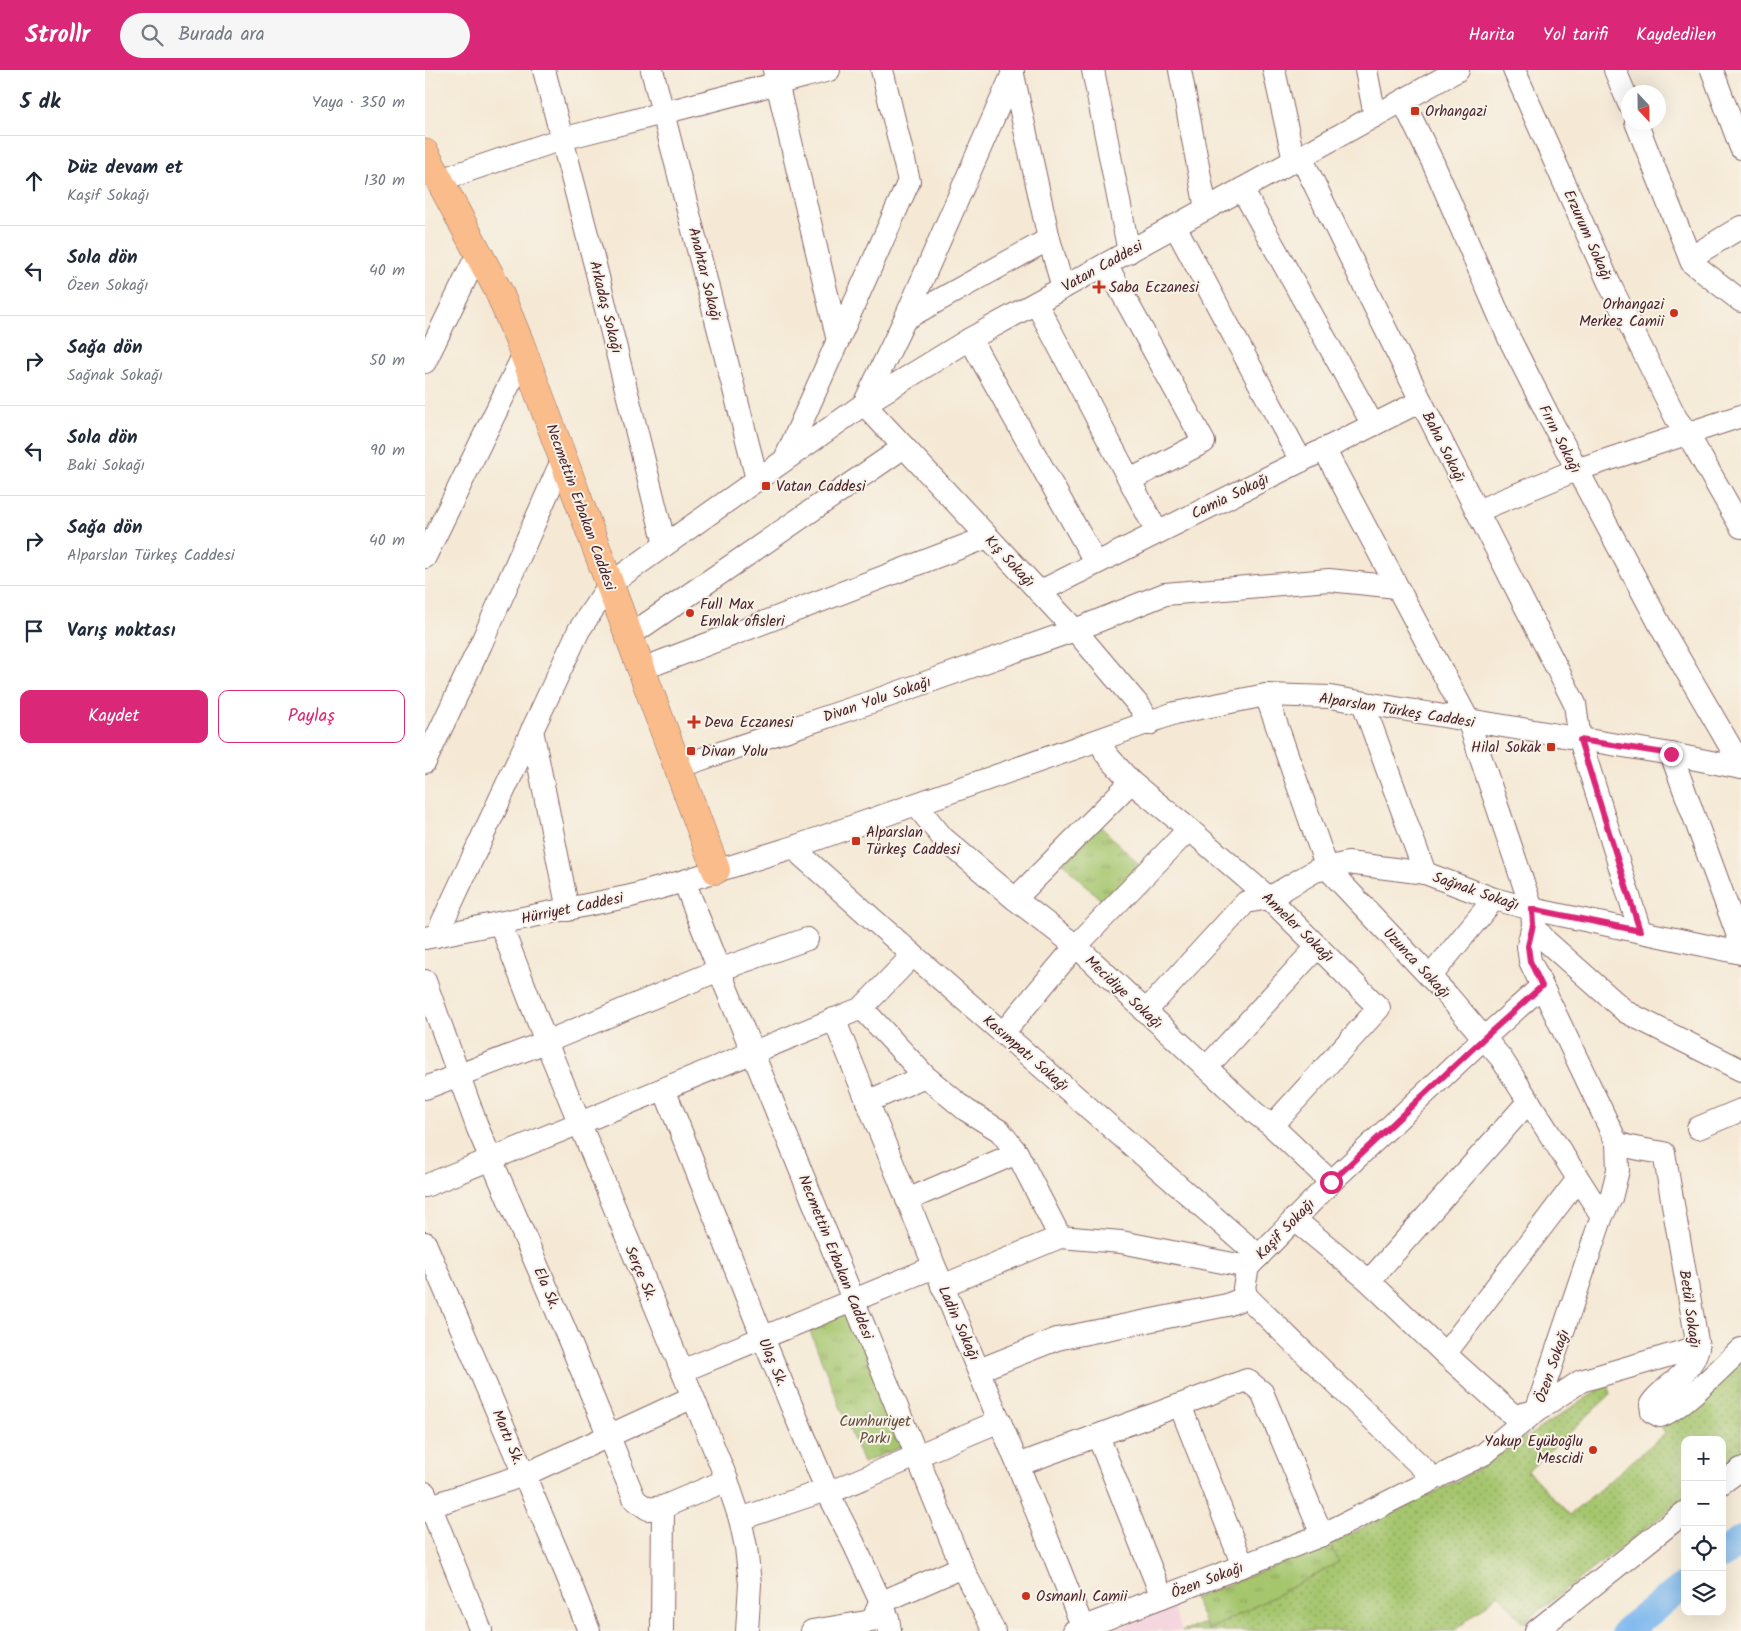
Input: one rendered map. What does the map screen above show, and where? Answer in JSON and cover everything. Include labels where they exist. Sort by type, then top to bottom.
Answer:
[{"type":"main road","name":"Necmettin Erbakan Caddesi","points":[[425,153],[499,292],[524,354],[716,870]]},
{"type":"street","name":"Arkadaş Sokağı","points":[[544,70],[665,544]]},
{"type":"street","name":"Anahtar Sokağı","points":[[652,70],[757,479]]},
{"type":"street","points":[[440,180],[562,139],[664,113],[775,77],[829,70]]},
{"type":"street","points":[[785,458],[909,181],[883,70]]},
{"type":"street","points":[[1093,70],[1129,252]]},
{"type":"street","points":[[1180,70],[1206,209]]},
{"type":"street","name":"Baha Sokağı","points":[[1274,70],[1297,159],[1575,704],[1580,740],[1640,931]]},
{"type":"street","points":[[1366,70],[1375,116]]},
{"type":"street","name":"Erzurum Sokağı","points":[[1514,70],[1610,285],[1676,418],[1687,433],[1741,527]]},
{"type":"street","points":[[1615,70],[1621,85]]},
{"type":"street","points":[[1712,70],[1741,148]]},
{"type":"street","points":[[1013,71],[1049,240],[1063,288]]},
{"type":"street","points":[[864,404],[905,319],[1013,71]]},
{"type":"street","name":"Vatan Caddesi","points":[[430,937],[579,630],[610,584],[785,458],[864,404],[970,339],[1456,71]]},
{"type":"street","points":[[775,77],[838,341]]},
{"type":"street","name":"Fırın Sokağı","points":[[1403,100],[1434,165],[1508,336],[1666,636],[1741,766]]},
{"type":"street","points":[[1639,130],[1692,263],[1741,300]]},
{"type":"street","points":[[1241,189],[1373,425]]},
{"type":"street","points":[[1175,226],[1301,461]]},
{"type":"street","points":[[1690,258],[1741,227]]},
{"type":"street","points":[[905,319],[1049,240]]},
{"type":"street","points":[[425,362],[478,253]]},
{"type":"street","points":[[1106,264],[1204,442],[1130,480]]},
{"type":"street","points":[[1036,303],[1157,532]]},
{"type":"street","points":[[970,339],[1096,563]]},
{"type":"street","points":[[425,557],[524,354]]},
{"type":"street","name":"Camia Sokağı","points":[[1039,592],[1421,401]]},
{"type":"street","name":"Kış Sokağı","points":[[864,404],[1075,630],[1141,708],[1149,724]]},
{"type":"street","points":[[1477,511],[1577,470],[1741,416]]},
{"type":"street","points":[[629,636],[904,447]]},
{"type":"street","points":[[1323,449],[1468,720],[1532,917],[1546,941],[1627,1012],[1741,1070]]},
{"type":"street","points":[[425,762],[478,652],[563,458]]},
{"type":"street","points":[[642,669],[988,537]]},
{"type":"street","name":"Divan Yolu Sokağı","points":[[678,766],[871,702],[1075,630],[1165,594],[1329,580],[1397,587]]},
{"type":"street","name":"Alparslan Türkeş Caddesi","points":[[716,870],[797,846],[1149,724],[1175,713],[1266,694],[1330,697],[1741,766]]},
{"type":"street","name":"Uzunca Sokağı","points":[[1266,694],[1327,868],[1430,976],[1501,1058],[1602,1216]]},
{"type":"street","points":[[1363,703],[1425,873]]},
{"type":"street","points":[[532,730],[568,910]]},
{"type":"street","name":"Anneler Sokağı","points":[[1101,740],[1105,754],[1131,782],[1269,898],[1379,1008],[1272,1126]]},
{"type":"street","points":[[1671,754],[1741,944]]},
{"type":"street","points":[[1015,899],[1131,782]]},
{"type":"street","name":"Mecidiye Sokağı","points":[[916,804],[943,838],[1015,899],[1076,946],[1145,1012],[1272,1126],[1331,1182]]},
{"type":"street","points":[[1003,1033],[1076,946],[1189,830]]},
{"type":"street","name":"Kasımpatı Sokağı","points":[[797,846],[801,855],[1003,1033],[1253,1261]]},
{"type":"street","name":"Sağnak Sokağı","points":[[1145,1012],[1245,902],[1269,898],[1315,871],[1348,863],[1425,873],[1494,899],[1532,917],[1640,931],[1741,953]]},
{"type":"street","name":"Hürriyet Caddesi","points":[[430,937],[631,896],[716,870]]},
{"type":"street","name":"Necmettin Erbakan Caddesi","points":[[684,881],[752,1053],[962,1567],[994,1631]]},
{"type":"street","points":[[1430,976],[1494,899]]},
{"type":"street","name":"Özen Sokağı","points":[[1078,1629],[1322,1536],[1433,1478],[1484,1454],[1536,1411],[1602,1216],[1611,1198],[1618,1170],[1617,1143],[1530,961],[1528,946],[1532,917]]},
{"type":"street","name":"Serçe Sk.","points":[[500,923],[579,1124],[727,1480],[740,1519],[746,1547],[750,1584],[747,1631]]},
{"type":"street","points":[[425,1088],[546,1042],[719,970],[807,939]]},
{"type":"street","points":[[1206,1068],[1318,946]]},
{"type":"street","points":[[425,1186],[862,1008],[913,955]]},
{"type":"street","name":"Ela Sk.","points":[[425,981],[478,1129],[565,1330],[635,1500],[648,1509],[663,1507]]},
{"type":"street","name":"Kaşif Sokağı","points":[[1247,1297],[1244,1288],[1253,1261],[1331,1182],[1542,986]]},
{"type":"street","points":[[862,1008],[925,1076],[966,1110],[1000,1131],[1017,1153],[1060,1237]]},
{"type":"street","name":"Ladin Sokağı","points":[[834,1020],[938,1276],[1018,1465],[1078,1629]]},
{"type":"street","points":[[867,1102],[925,1076]]},
{"type":"street","name":"Ulaş Sk.","points":[[664,1089],[763,1338],[828,1493],[888,1618],[890,1631]]},
{"type":"street","points":[[1369,1281],[1529,1101]]},
{"type":"street","points":[[1698,1128],[1741,1110]]},
{"type":"street","name":"Betül Sokağı","points":[[1617,1143],[1629,1148],[1664,1153],[1698,1347],[1696,1358],[1688,1368],[1651,1404],[1652,1412],[1659,1416],[1677,1406],[1741,1349]]},
{"type":"street","points":[[907,1200],[1017,1153]]},
{"type":"street","points":[[1445,1354],[1578,1179]]},
{"type":"street","points":[[1294,1219],[1369,1281],[1445,1354],[1515,1416],[1536,1411],[1581,1381],[1698,1347]]},
{"type":"street","points":[[682,1371],[853,1300],[938,1276],[1060,1237],[1121,1242],[1253,1261]]},
{"type":"street","name":"Martı Sk.","points":[[425,1243],[589,1631]]},
{"type":"street","points":[[979,1370],[1057,1339],[1227,1305],[1247,1297],[1433,1478]]},
{"type":"street","points":[[1018,1465],[1247,1380],[1262,1392],[1322,1536]]},
{"type":"street","points":[[481,1631],[427,1503],[524,1474],[693,1397]]},
{"type":"street","points":[[1180,1405],[1243,1566]]},
{"type":"street","points":[[740,1519],[817,1493],[828,1493],[999,1421]]},
{"type":"street","points":[[1098,1436],[1162,1597]]},
{"type":"street","points":[[1725,1481],[1741,1469]]},
{"type":"street","points":[[662,1631],[663,1507],[727,1480]]},
{"type":"street","points":[[1536,1631],[1681,1515]]},
{"type":"street","points":[[824,1630],[872,1621],[880,1604],[962,1567]]},
{"type":"shaded area","points":[[1173,1608],[1182,1631],[1111,1631]]},
{"type":"green space","points":[[1100,826],[1144,869],[1107,906],[1063,863]]},
{"type":"green space","name":"Cumhuriyet Parkı","points":[[849,1307],[905,1445],[863,1463],[807,1324]]},
{"type":"green space","points":[[1741,1356],[1741,1453],[1726,1465],[1726,1436],[1681,1436],[1681,1501],[1523,1623],[1499,1594],[1454,1631],[1182,1631],[1205,1623],[1208,1630],[1338,1562],[1330,1544],[1461,1479],[1608,1384],[1611,1394],[1528,1471],[1570,1515],[1665,1433],[1661,1426]]},
{"type":"green space","points":[[1330,1544],[1339,1562],[1208,1630],[1194,1598]]},
{"type":"waterway","points":[[1726,1552],[1741,1540]]},
{"type":"waterway","points":[[1626,1631],[1681,1588]]},
{"type":"place","name":"Orhangazi","points":[[1415,111]]},
{"type":"place","name":"Saba Eczanesi","points":[[1099,287]]},
{"type":"place","name":"Orhangazi Merkez Camii","points":[[1674,313]]},
{"type":"place","name":"Vatan Caddesi","points":[[766,486]]},
{"type":"place","name":"Full Max Emlak ofisleri","points":[[690,613]]},
{"type":"place","name":"Deva Eczanesi","points":[[694,722]]},
{"type":"place","name":"Hilal Sokak","points":[[1551,747]]},
{"type":"place","name":"Divan Yolu","points":[[691,751]]},
{"type":"place","name":"Alparslan Türkeş Caddesi","points":[[856,841]]},
{"type":"place","name":"Yakup Eyüboğlu Mescidi","points":[[1593,1450]]},
{"type":"place","name":"Osmanlı Camii","points":[[1026,1596]]},
{"type":"route","points":[[1331,1182],[1542,986],[1530,961],[1528,946],[1533,925],[1532,909],[1640,931],[1580,740],[1671,754]]}]
